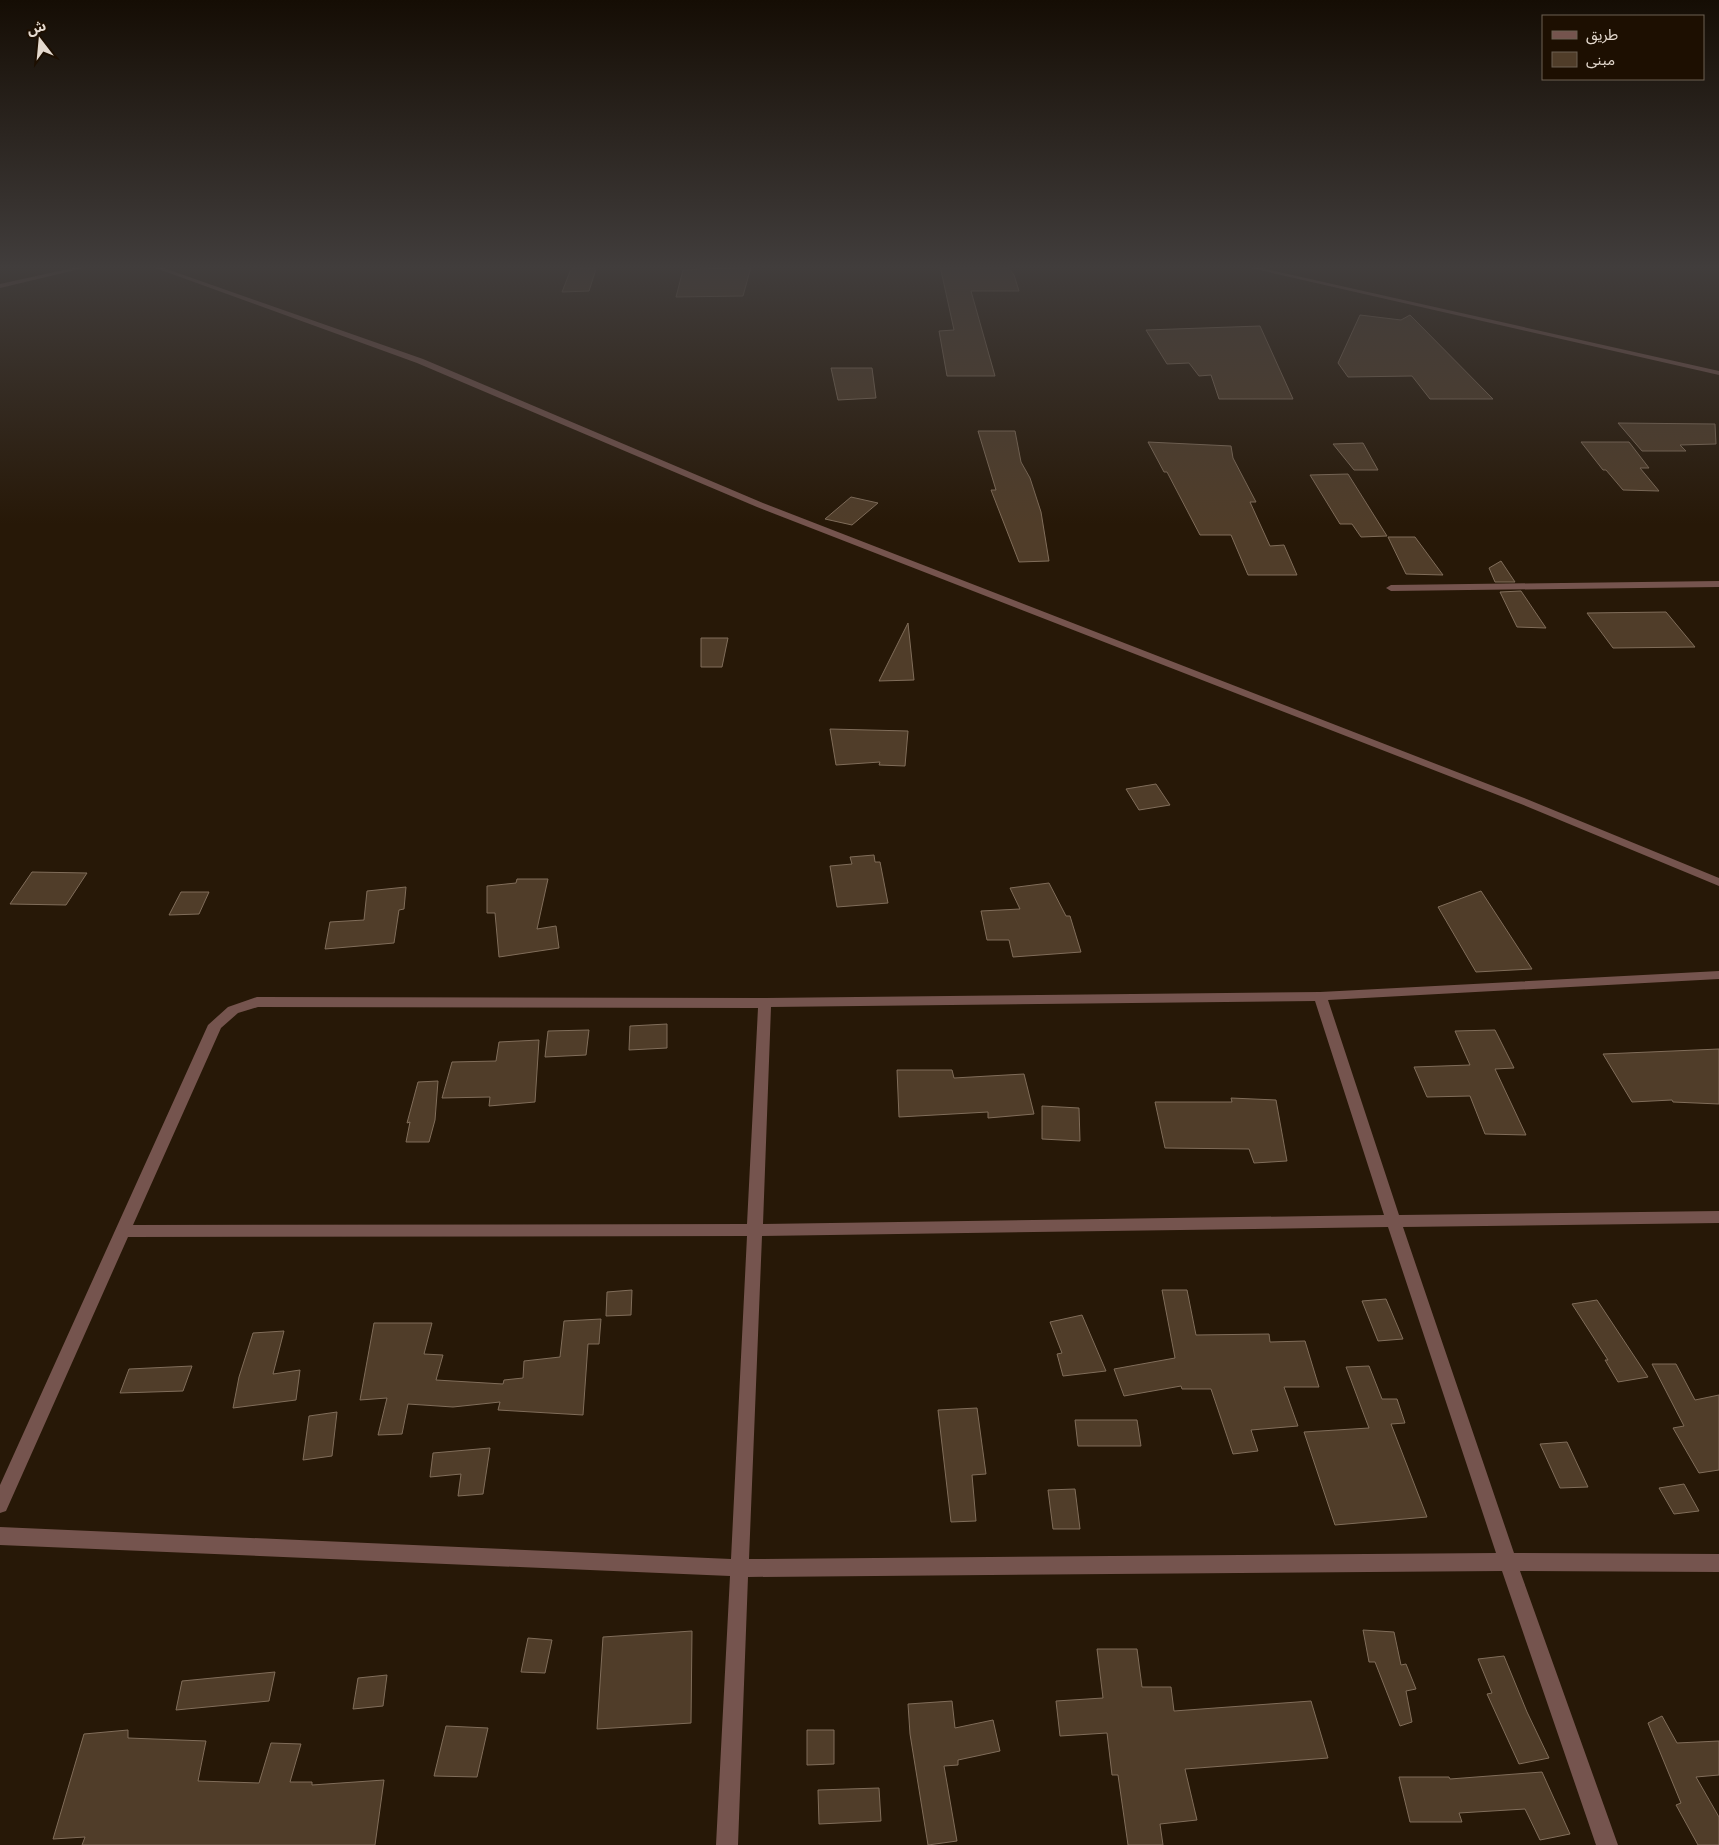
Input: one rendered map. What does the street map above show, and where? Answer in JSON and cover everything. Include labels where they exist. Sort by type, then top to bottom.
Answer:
[{"type":"street","points":[[395,352],[760,505],[1525,802],[1719,882]]},
{"type":"street","points":[[1626,352],[1719,373]]},
{"type":"street","points":[[1392,588],[1719,584]]},
{"type":"street","points":[[0,1505],[216,1025],[233,1010],[257,1002],[765,1003],[1320,996],[1719,976]]},
{"type":"street","points":[[1320,996],[1392,1222],[1506,1562],[1607,1845]]},
{"type":"street","points":[[727,1845],[765,1003]]},
{"type":"street","points":[[122,1231],[755,1230],[1719,1217]]},
{"type":"street","points":[[0,1536],[740,1568],[1506,1562],[1719,1563]]},
{"type":"building","points":[[943,352],[988,352],[995,376],[947,376]]},
{"type":"building","points":[[1160,352],[1272,352],[1293,399],[1219,399],[1211,375],[1199,376],[1189,363],[1167,364]]},
{"type":"building","points":[[1343,352],[1447,352],[1493,399],[1430,399],[1412,376],[1348,377],[1338,363]]},
{"type":"building","points":[[831,368],[872,368],[876,398],[838,400]]},
{"type":"building","points":[[1618,423],[1715,424],[1716,444],[1680,445],[1686,451],[1642,451]]},
{"type":"building","points":[[978,431],[1015,431],[1021,462],[1030,478],[1041,512],[1049,561],[1019,562],[991,490],[996,490]]},
{"type":"building","points":[[1148,442],[1231,446],[1233,458],[1256,502],[1250,502],[1270,546],[1284,545],[1297,575],[1248,575],[1231,535],[1200,535],[1167,472],[1164,472]]},
{"type":"building","points":[[1581,442],[1629,442],[1649,468],[1640,468],[1659,491],[1623,490],[1606,470],[1603,470]]},
{"type":"building","points":[[1363,443],[1378,470],[1354,470],[1333,444]]},
{"type":"building","points":[[1348,474],[1387,536],[1361,537],[1352,524],[1340,524],[1310,475]]},
{"type":"building","points":[[851,497],[878,503],[852,525],[825,519]]},
{"type":"building","points":[[1388,537],[1415,537],[1443,575],[1406,574]]},
{"type":"building","points":[[1501,561],[1515,582],[1495,582],[1489,568]]},
{"type":"building","points":[[1521,591],[1546,628],[1517,627],[1500,592]]},
{"type":"building","points":[[1666,612],[1695,647],[1613,648],[1587,613]]},
{"type":"building","points":[[908,623],[914,680],[879,681]]},
{"type":"building","points":[[701,638],[728,638],[722,667],[701,667]]},
{"type":"building","points":[[830,729],[908,731],[905,766],[879,765],[880,762],[836,765]]},
{"type":"building","points":[[1156,784],[1170,805],[1139,810],[1126,789]]},
{"type":"building","points":[[874,855],[875,862],[880,862],[888,903],[837,907],[830,866],[852,864],[850,857]]},
{"type":"building","points":[[32,872],[87,873],[66,905],[10,904]]},
{"type":"building","points":[[517,879],[548,879],[537,929],[556,926],[559,948],[499,957],[495,913],[487,913],[487,886],[516,883]]},
{"type":"building","points":[[1049,883],[1066,916],[1070,916],[1081,952],[1013,957],[1009,940],[987,940],[981,911],[1020,909],[1010,888]]},
{"type":"building","points":[[406,887],[404,909],[399,910],[394,943],[325,949],[330,922],[364,920],[367,891]]},
{"type":"building","points":[[1481,891],[1532,969],[1476,972],[1438,907]]},
{"type":"building","points":[[181,892],[209,892],[199,914],[169,915]]},
{"type":"building","points":[[667,1024],[667,1048],[629,1050],[630,1026]]},
{"type":"building","points":[[589,1030],[586,1055],[545,1057],[548,1031]]},
{"type":"building","points":[[1495,1030],[1514,1068],[1495,1069],[1526,1135],[1485,1134],[1470,1096],[1427,1097],[1414,1067],[1470,1065],[1455,1031]]},
{"type":"building","points":[[539,1040],[535,1102],[489,1106],[490,1097],[442,1098],[452,1062],[496,1061],[499,1042]]},
{"type":"building","points":[[1719,1049],[1719,1104],[1673,1102],[1672,1100],[1632,1102],[1603,1054]]},
{"type":"building","points":[[897,1070],[952,1070],[954,1078],[1024,1074],[1034,1114],[988,1118],[988,1112],[899,1117]]},
{"type":"building","points":[[438,1081],[435,1120],[429,1142],[406,1142],[410,1122],[407,1123],[418,1082]]},
{"type":"building","points":[[1231,1098],[1276,1100],[1287,1161],[1254,1163],[1249,1149],[1165,1148],[1155,1102],[1232,1102]]},
{"type":"building","points":[[1042,1106],[1079,1108],[1080,1141],[1042,1139]]},
{"type":"building","points":[[632,1290],[631,1315],[606,1316],[607,1292]]},
{"type":"building","points":[[1162,1290],[1187,1290],[1196,1335],[1269,1334],[1270,1342],[1305,1341],[1319,1387],[1284,1387],[1298,1426],[1251,1430],[1258,1451],[1233,1454],[1211,1389],[1182,1389],[1181,1386],[1124,1396],[1114,1369],[1175,1358]]},
{"type":"building","points":[[1386,1299],[1403,1339],[1378,1341],[1362,1301]]},
{"type":"building","points":[[1597,1300],[1648,1377],[1618,1382],[1605,1360],[1608,1360],[1572,1304]]},
{"type":"building","points":[[1082,1315],[1106,1371],[1063,1376],[1057,1354],[1062,1353],[1050,1322]]},
{"type":"building","points":[[601,1319],[599,1344],[588,1344],[583,1415],[498,1410],[500,1402],[453,1407],[408,1404],[402,1434],[378,1435],[387,1398],[360,1400],[374,1323],[432,1323],[424,1354],[443,1355],[436,1380],[503,1384],[504,1380],[523,1378],[524,1361],[560,1357],[564,1321]]},
{"type":"building","points":[[284,1331],[273,1374],[300,1370],[296,1400],[233,1408],[239,1377],[253,1333]]},
{"type":"building","points":[[1652,1364],[1676,1364],[1695,1400],[1719,1395],[1719,1470],[1699,1473],[1673,1428],[1684,1426]]},
{"type":"building","points":[[192,1366],[183,1391],[120,1393],[129,1369]]},
{"type":"building","points":[[1369,1366],[1382,1399],[1397,1399],[1405,1423],[1391,1424],[1427,1517],[1335,1525],[1304,1432],[1369,1428],[1346,1367]]},
{"type":"building","points":[[977,1408],[986,1474],[972,1475],[976,1521],[951,1522],[938,1410]]},
{"type":"building","points":[[337,1412],[332,1456],[303,1460],[309,1416]]},
{"type":"building","points":[[1075,1420],[1137,1420],[1141,1446],[1078,1446]]},
{"type":"building","points":[[1567,1442],[1588,1487],[1560,1488],[1540,1444]]},
{"type":"building","points":[[490,1448],[483,1494],[458,1496],[461,1474],[430,1477],[433,1453]]},
{"type":"building","points":[[1684,1484],[1699,1511],[1674,1514],[1659,1488]]},
{"type":"building","points":[[1075,1489],[1080,1529],[1053,1529],[1048,1490]]},
{"type":"building","points":[[1363,1630],[1394,1632],[1401,1665],[1406,1664],[1416,1689],[1406,1691],[1412,1722],[1400,1726],[1375,1662],[1369,1662]]},
{"type":"building","points":[[692,1631],[691,1723],[597,1729],[603,1637]]},
{"type":"building","points":[[528,1638],[552,1640],[545,1673],[521,1672]]},
{"type":"building","points":[[1097,1649],[1137,1649],[1142,1687],[1171,1687],[1174,1711],[1311,1701],[1328,1758],[1185,1769],[1197,1820],[1160,1824],[1163,1845],[1128,1845],[1118,1775],[1112,1775],[1107,1733],[1060,1736],[1056,1701],[1103,1698]]},
{"type":"building","points":[[1504,1656],[1527,1712],[1549,1758],[1519,1764],[1487,1694],[1492,1693],[1478,1659]]},
{"type":"building","points":[[275,1672],[269,1701],[176,1710],[182,1681]]},
{"type":"building","points":[[387,1675],[383,1706],[353,1709],[358,1678]]},
{"type":"building","points":[[952,1701],[955,1728],[993,1720],[1000,1751],[958,1760],[958,1765],[944,1766],[957,1841],[928,1845],[910,1734],[908,1704]]},
{"type":"building","points":[[1662,1716],[1677,1743],[1719,1741],[1719,1775],[1696,1777],[1719,1817],[1719,1845],[1698,1845],[1676,1805],[1681,1803],[1648,1723]]},
{"type":"building","points":[[446,1726],[488,1728],[477,1777],[434,1776]]},
{"type":"building","points":[[128,1730],[128,1738],[206,1741],[198,1781],[259,1783],[271,1743],[301,1744],[290,1782],[312,1782],[312,1785],[384,1780],[375,1845],[82,1845],[85,1837],[53,1839],[84,1734]]},
{"type":"building","points":[[807,1730],[834,1730],[834,1764],[807,1765]]},
{"type":"building","points":[[1542,1772],[1570,1834],[1540,1840],[1525,1809],[1459,1813],[1462,1822],[1410,1822],[1399,1777],[1449,1777],[1450,1779]]},
{"type":"building","points":[[879,1788],[881,1821],[819,1824],[818,1790]]}]
